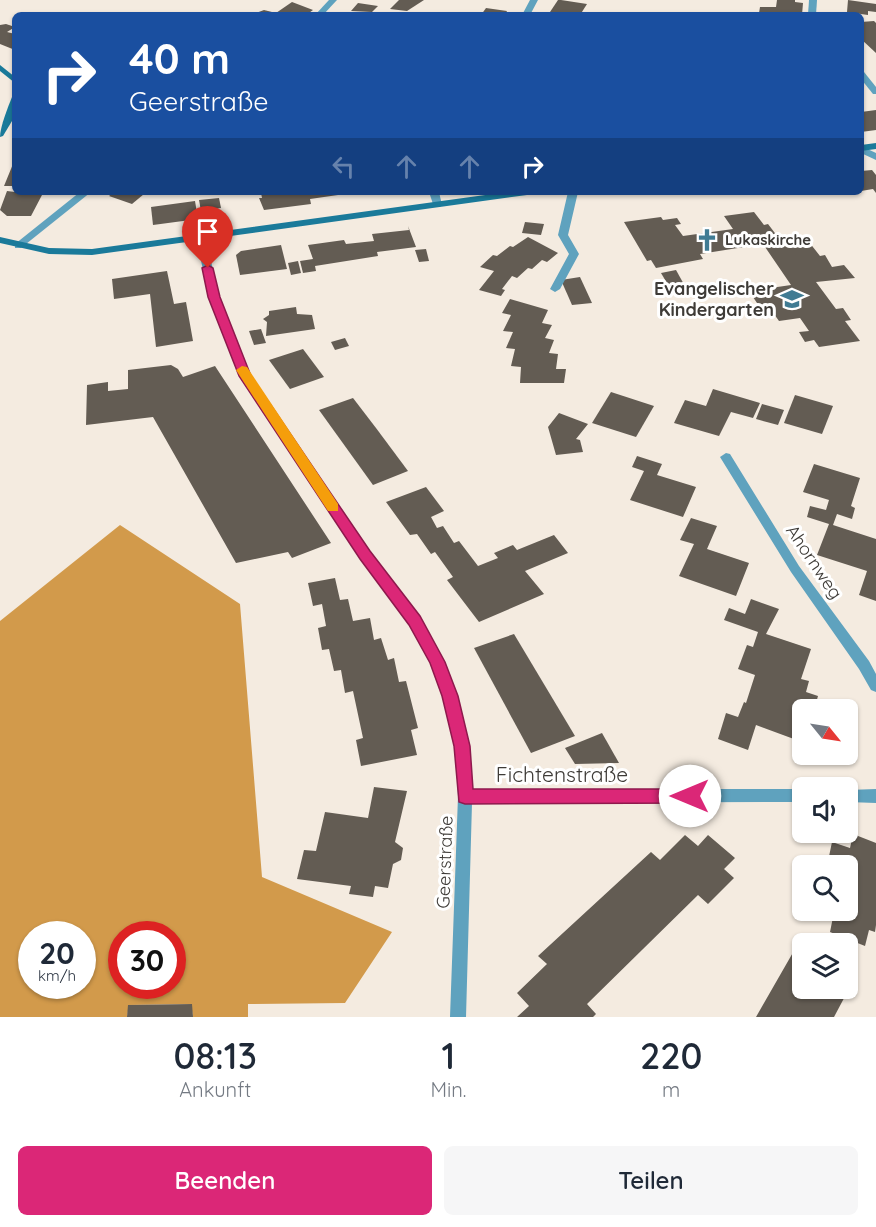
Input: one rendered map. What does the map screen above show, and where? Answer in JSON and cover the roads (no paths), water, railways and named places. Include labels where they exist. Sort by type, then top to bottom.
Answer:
[{"type":"main road","points":[[0,67],[12,78]]},
{"type":"main road","points":[[0,135],[12,109]]},
{"type":"main road","points":[[0,240],[18,246],[68,252],[92,252],[506,195]]},
{"type":"street","points":[[322,12],[333,0]]},
{"type":"street","points":[[864,78],[876,92]]},
{"type":"street","points":[[18,246],[82,195]]},
{"type":"street","points":[[435,195],[437,205]]},
{"type":"street","points":[[555,289],[574,254],[563,235],[572,195]]},
{"type":"street","name":"Geerstraße","points":[[201,238],[214,297],[245,376],[365,555],[414,620],[437,662],[450,696],[462,746],[465,796],[458,1017]]},
{"type":"street","name":"Ahornweg","points":[[726,457],[795,569],[864,665],[876,686]]},
{"type":"street","name":"Fichtenstraße","points":[[465,796],[792,796]]},
{"type":"street","points":[[858,796],[876,796]]},
{"type":"place","name":"Lukaskirche","points":[[707,240]]},
{"type":"place","name":"Evangelischer Kindergarten","points":[[792,299]]}]
